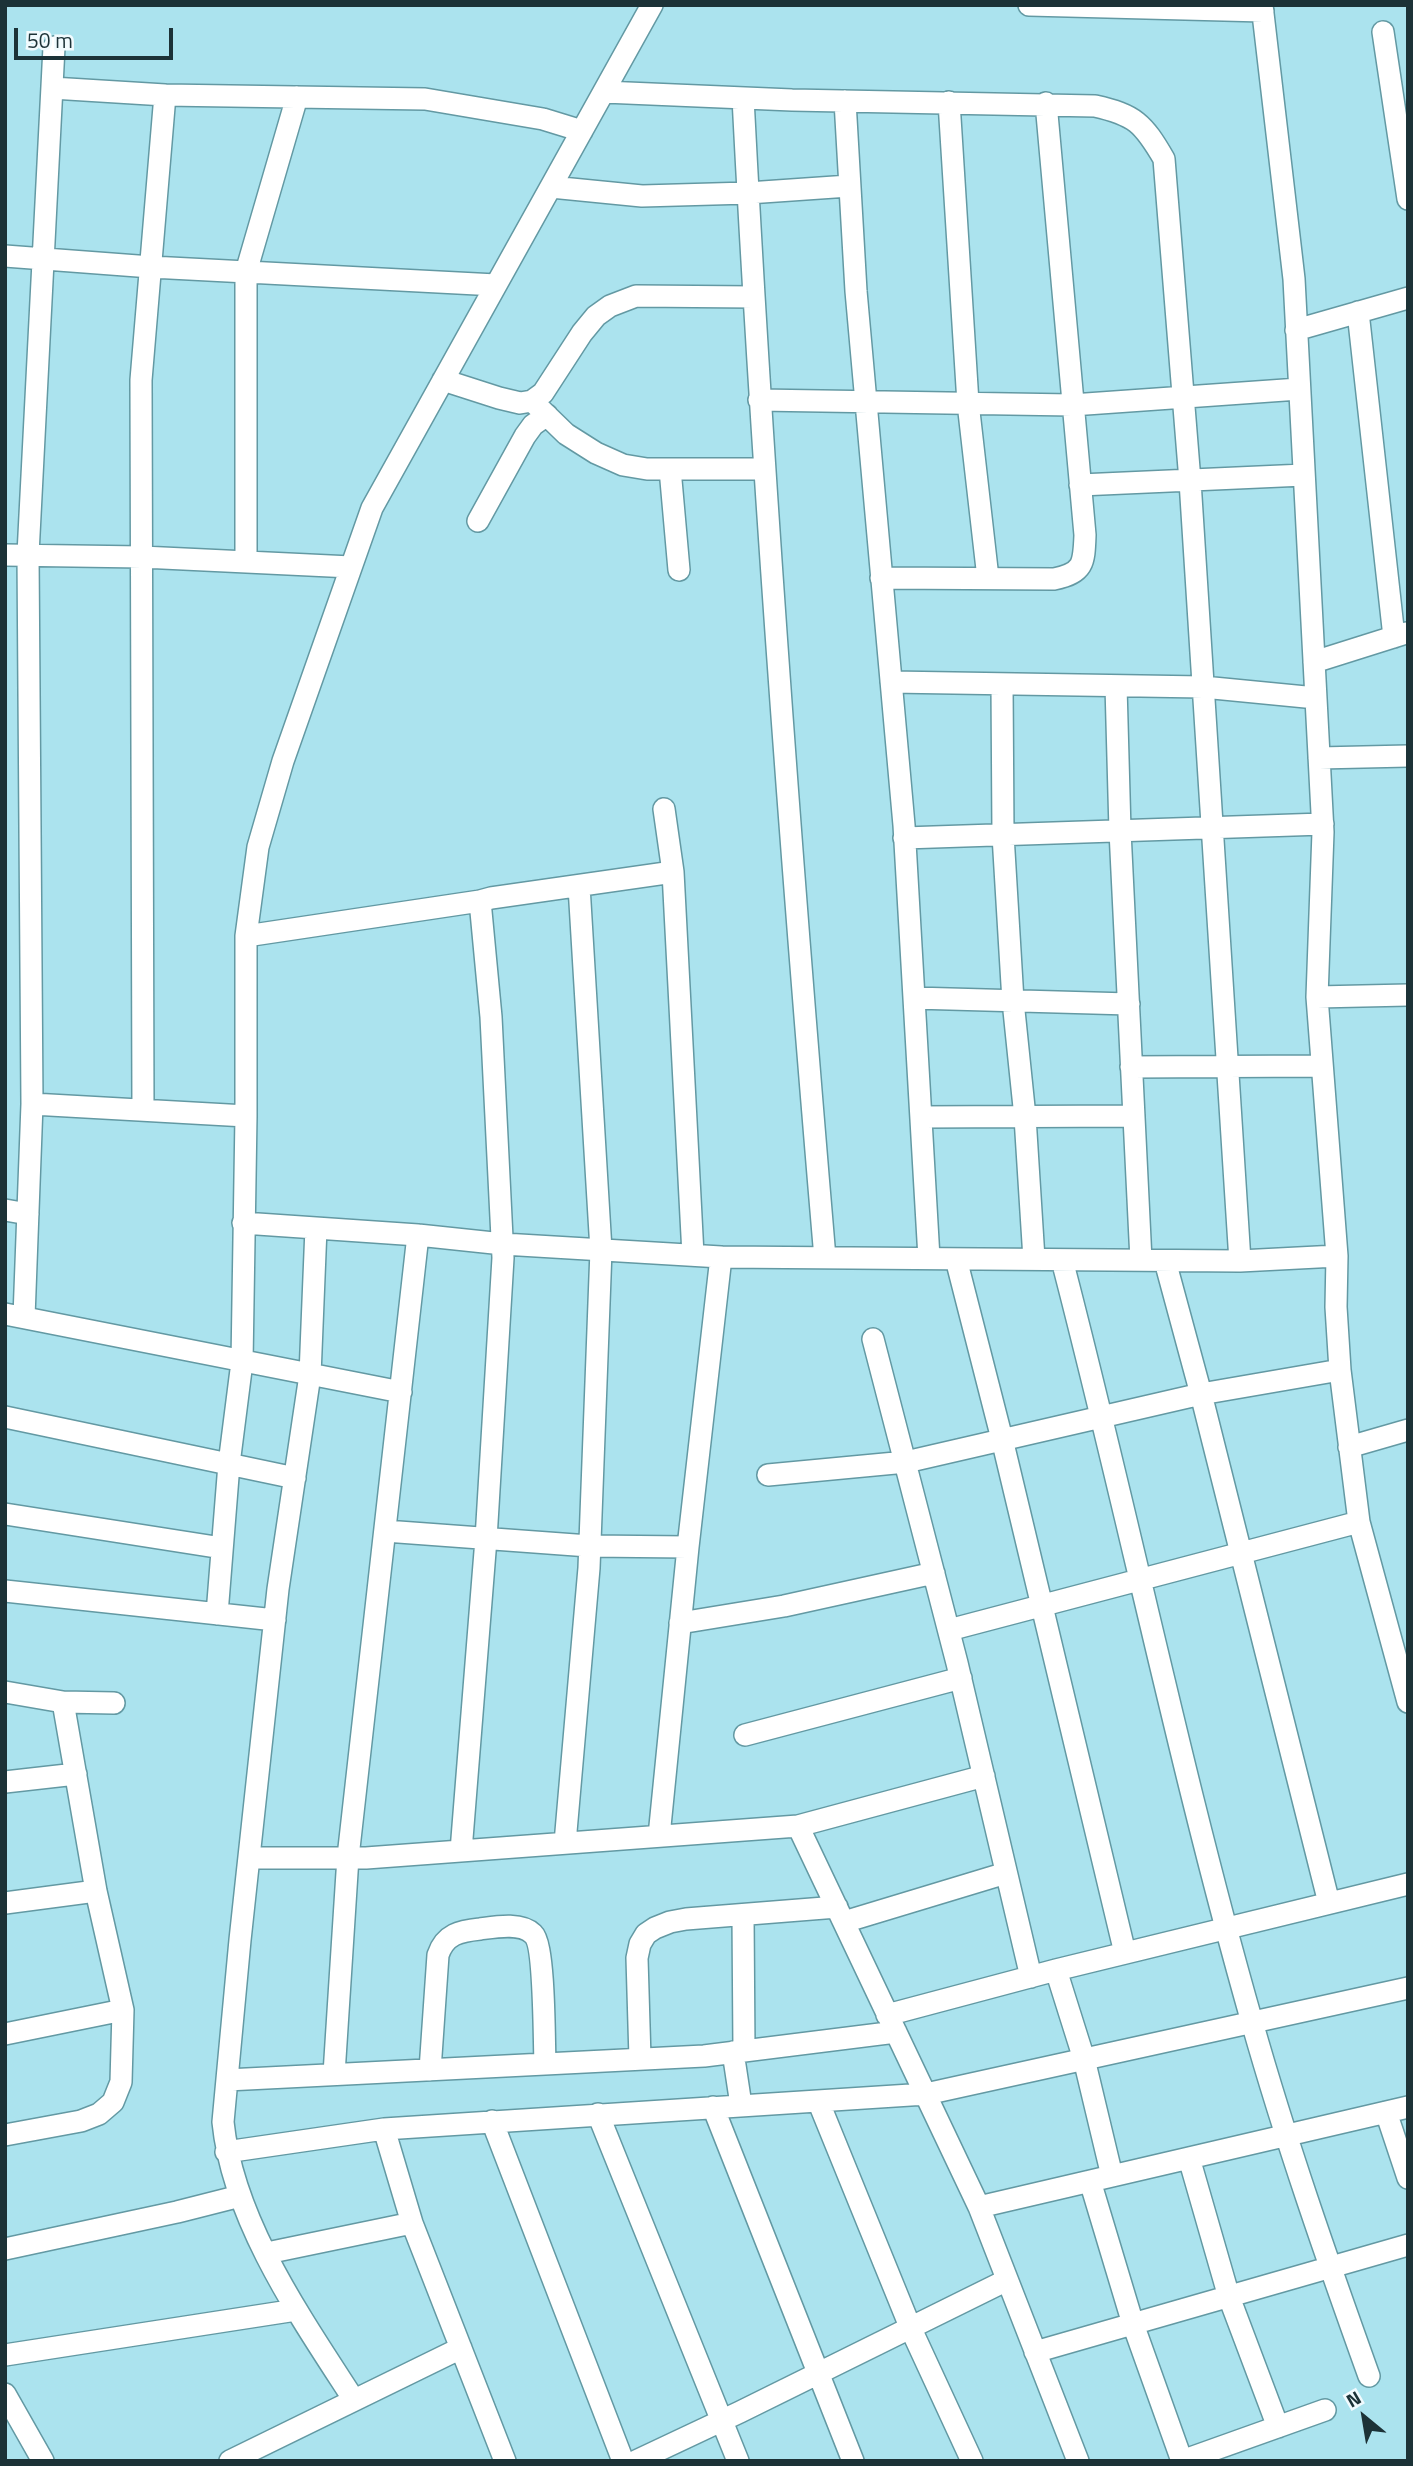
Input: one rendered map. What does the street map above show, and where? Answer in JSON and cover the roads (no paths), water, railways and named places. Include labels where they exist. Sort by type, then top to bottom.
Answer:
[{"type":"street","points":[[217,1614],[229,1464],[242,1362],[246,936],[258,847],[283,761],[372,508],[652,5]]},
{"type":"street","points":[[1029,5],[1262,8],[1294,279],[1297,330],[1323,824],[1317,997],[1337,1256],[1336,1307],[1340,1370],[1359,1521],[1408,1702]]},
{"type":"street","points":[[1383,32],[1408,199]]},
{"type":"street","points":[[54,47],[28,554],[32,1104],[28,1214],[15,1316],[401,1392]]},
{"type":"street","points":[[52,88],[165,95],[425,99],[543,119],[582,131]]},
{"type":"street","points":[[604,92],[845,101],[1095,106],[1133,118],[1149,134],[1164,159],[1191,481],[1240,1261]]},
{"type":"street","points":[[143,1110],[141,380],[165,95]]},
{"type":"street","points":[[246,562],[246,272],[297,97]]},
{"type":"street","points":[[743,98],[763,469],[793,882],[825,1258]]},
{"type":"street","points":[[845,101],[866,402],[904,838],[929,1258]]},
{"type":"street","points":[[949,102],[968,403],[988,578]]},
{"type":"street","points":[[881,578],[1054,579],[1072,575],[1084,557],[1046,103]]},
{"type":"street","points":[[551,187],[642,196],[849,187]]},
{"type":"street","points":[[5,256],[151,267],[496,285]]},
{"type":"street","points":[[478,522],[533,425],[543,393],[596,316],[610,306],[636,296],[754,297]]},
{"type":"street","points":[[1297,330],[1408,298]]},
{"type":"street","points":[[1314,662],[1401,635],[1358,312]]},
{"type":"street","points":[[443,380],[540,408],[566,434],[623,466],[763,469]]},
{"type":"street","points":[[759,400],[1072,405],[1300,389]]},
{"type":"street","points":[[670,469],[679,570]]},
{"type":"street","points":[[1080,485],[1304,475]]},
{"type":"street","points":[[5,555],[142,557],[351,568]]},
{"type":"street","points":[[891,682],[1203,687],[1316,698]]},
{"type":"street","points":[[1002,684],[1003,835],[1013,1001],[1025,1117],[1034,1259]]},
{"type":"street","points":[[1116,685],[1120,831],[1141,1260]]},
{"type":"street","points":[[1320,758],[1408,757]]},
{"type":"street","points":[[664,809],[674,872],[693,1255]]},
{"type":"street","points":[[904,838],[1323,824]]},
{"type":"street","points":[[246,936],[674,872]]},
{"type":"street","points":[[565,1843],[589,1546],[601,1250],[579,886]]},
{"type":"street","points":[[461,1851],[486,1539],[503,1244],[491,1017],[480,901]]},
{"type":"street","points":[[1317,997],[1408,995]]},
{"type":"street","points":[[914,998],[1129,1004]]},
{"type":"street","points":[[1131,1067],[1321,1066]]},
{"type":"street","points":[[32,1104],[246,1116]]},
{"type":"street","points":[[920,1117],[1134,1116]]},
{"type":"street","points":[[5,1210],[28,1214]]},
{"type":"street","points":[[243,1223],[418,1235],[503,1244],[721,1257],[1240,1261],[1337,1256]]},
{"type":"street","points":[[316,1228],[310,1375],[275,1620],[223,2122],[226,2152],[240,2196],[296,2310],[354,2400]]},
{"type":"street","points":[[334,2074],[348,1857],[418,1235]]},
{"type":"street","points":[[659,1836],[721,1257]]},
{"type":"street","points":[[956,1259],[1002,1439],[1125,1953]]},
{"type":"street","points":[[1062,1260],[1226,1928],[1285,2136],[1369,2376]]},
{"type":"street","points":[[1165,1261],[1329,1903]]},
{"type":"street","points":[[873,1339],[961,1678],[1031,1977]]},
{"type":"street","points":[[768,1475],[906,1462],[1201,1394],[1340,1370]]},
{"type":"street","points":[[5,1417],[295,1478]]},
{"type":"street","points":[[1349,1447],[1408,1430]]},
{"type":"street","points":[[5,1514],[222,1548]]},
{"type":"street","points":[[949,1630],[1359,1521]]},
{"type":"street","points":[[385,1531],[589,1546],[688,1547]]},
{"type":"street","points":[[680,1623],[784,1606],[934,1573]]},
{"type":"street","points":[[5,1591],[275,1620]]},
{"type":"street","points":[[745,1735],[961,1678]]},
{"type":"street","points":[[5,1692],[63,1702],[114,1703]]},
{"type":"street","points":[[5,2135],[81,2121],[99,2114],[113,2102],[121,2082],[123,2010],[96,1891],[63,1702]]},
{"type":"street","points":[[5,1782],[76,1774]]},
{"type":"street","points":[[249,1858],[348,1857],[461,1851],[798,1826],[984,1776]]},
{"type":"street","points":[[798,1826],[979,2207],[1078,2461]]},
{"type":"street","points":[[640,2059],[637,1958],[639,1944],[646,1934],[655,1928],[686,1919],[743,1915],[840,1915],[1006,1874]]},
{"type":"street","points":[[227,2080],[738,2052],[892,2023],[1056,1970],[1408,1884]]},
{"type":"street","points":[[5,1903],[96,1891]]},
{"type":"street","points":[[741,2105],[738,2052],[743,1915]]},
{"type":"street","points":[[429,2070],[441,1945],[448,1937],[461,1931],[501,1927],[523,1929],[533,1933],[537,1941],[541,1966],[545,2064]]},
{"type":"street","points":[[1056,1970],[1084,2059],[1112,2176]]},
{"type":"street","points":[[226,2152],[384,2129],[926,2094],[1408,1988]]},
{"type":"street","points":[[5,2034],[123,2010]]},
{"type":"street","points":[[819,2103],[911,2329],[972,2461]]},
{"type":"street","points":[[713,2107],[853,2461]]},
{"type":"street","points":[[979,2207],[1408,2107]]},
{"type":"street","points":[[1387,2112],[1408,2178]]},
{"type":"street","points":[[598,2114],[738,2461]]},
{"type":"street","points":[[492,2122],[623,2461]]},
{"type":"street","points":[[384,2129],[412,2223],[505,2461]]},
{"type":"street","points":[[1189,2158],[1229,2297],[1278,2427]]},
{"type":"street","points":[[1090,2181],[1133,2324],[1182,2461],[1220,2455],[1278,2427],[1325,2410]]},
{"type":"street","points":[[5,2249],[240,2196]]},
{"type":"street","points":[[267,2253],[412,2223]]},
{"type":"street","points":[[1035,2352],[1408,2245]]},
{"type":"street","points":[[636,2461],[1007,2280]]},
{"type":"street","points":[[5,2355],[296,2310]]},
{"type":"street","points":[[230,2461],[461,2348]]},
{"type":"street","points":[[5,2394],[43,2461]]}]
